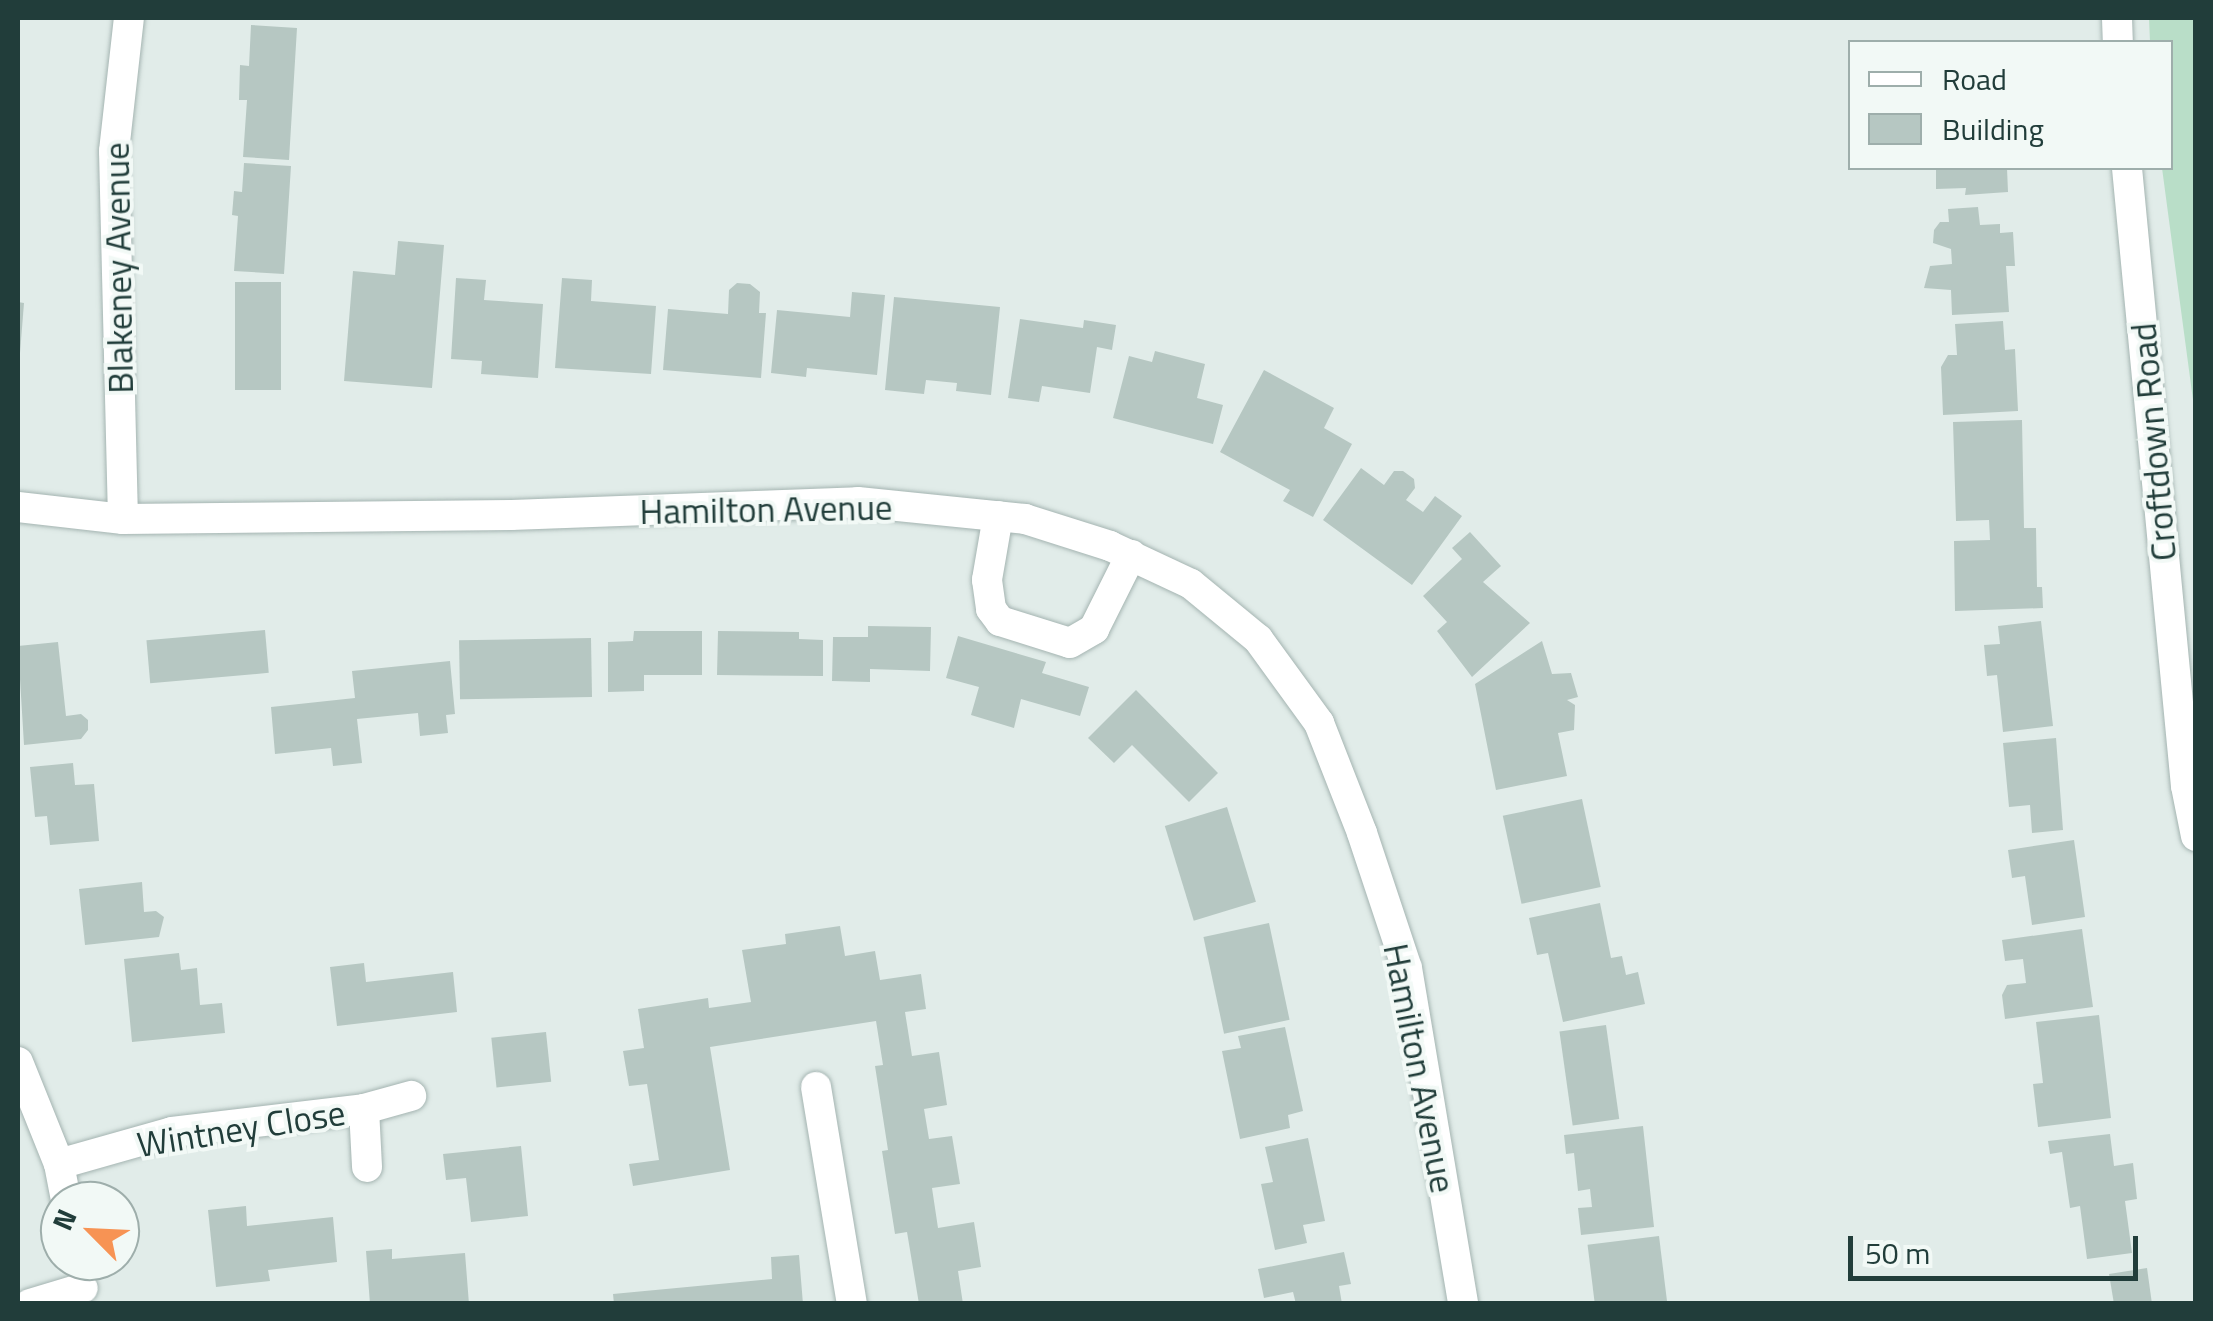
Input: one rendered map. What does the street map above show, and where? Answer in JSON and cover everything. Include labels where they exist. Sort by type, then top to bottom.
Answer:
[{"type":"street","name":"Blakeney Avenue","points":[[123,519],[114,151],[129,18]]},
{"type":"street","name":"Croftdown Road","points":[[2127,170],[2186,786],[2196,836]]},
{"type":"street","name":"Hamilton Avenue","points":[[18,507],[123,519],[511,514],[858,502],[1025,519],[1131,556],[1191,584],[1258,639],[1319,724],[1362,833],[1406,968],[1463,1304]]},
{"type":"street","points":[[998,516],[988,580],[991,609],[1000,621],[1070,643],[1094,629],[1131,556]]},
{"type":"street","points":[[18,1062],[62,1181]]},
{"type":"street","points":[[816,1087],[852,1304]]},
{"type":"street","name":"Wintney Close","points":[[59,1164],[172,1132],[364,1110],[411,1096]]},
{"type":"street","name":"Wintney Close","points":[[364,1110],[367,1167]]},
{"type":"street","points":[[30,1304],[82,1284]]},
{"type":"green space","points":[[2149,18],[2195,18],[2195,415],[2162,170],[2173,170],[2173,40],[2150,40]]},
{"type":"building","points":[[251,25],[297,28],[289,160],[243,157],[247,100],[239,100],[240,65],[249,66]]},
{"type":"building","points":[[244,163],[291,166],[284,274],[234,271],[238,216],[232,215],[234,191],[242,192]]},
{"type":"building","points":[[1936,170],[2007,170],[2008,192],[1965,195],[1966,188],[1936,189]]},
{"type":"building","points":[[1978,207],[1980,225],[2000,224],[2000,233],[2013,232],[2015,266],[2006,266],[2009,312],[1952,315],[1951,290],[1924,288],[1930,266],[1952,264],[1951,249],[1933,243],[1934,230],[1940,222],[1949,222],[1948,209]]},
{"type":"building","points":[[398,241],[444,245],[432,388],[344,381],[353,271],[395,275]]},
{"type":"building","points":[[456,278],[486,280],[484,300],[543,304],[538,378],[481,374],[482,361],[451,359]]},
{"type":"building","points":[[562,278],[592,280],[591,301],[656,306],[651,374],[555,368]]},
{"type":"building","points":[[235,282],[281,282],[281,390],[235,390]]},
{"type":"building","points":[[737,283],[750,284],[760,292],[759,313],[766,313],[761,378],[663,370],[668,309],[728,314],[729,290]]},
{"type":"building","points":[[852,292],[885,295],[877,375],[807,368],[806,377],[771,373],[777,310],[850,317]]},
{"type":"building","points":[[894,297],[1000,307],[991,395],[956,391],[957,383],[926,380],[924,394],[885,390]]},
{"type":"building","points":[[18,302],[24,303],[20,353],[18,352]]},
{"type":"building","points":[[1020,319],[1083,328],[1084,320],[1116,325],[1112,350],[1097,347],[1090,393],[1042,386],[1039,402],[1008,398]]},
{"type":"building","points":[[2003,321],[2005,350],[2015,349],[2018,411],[1943,415],[1941,367],[1948,355],[1957,355],[1955,324]]},
{"type":"building","points":[[1155,351],[1205,364],[1197,398],[1223,405],[1213,444],[1113,418],[1129,356],[1152,362]]},
{"type":"building","points":[[1264,370],[1334,408],[1324,428],[1352,444],[1313,517],[1283,501],[1290,490],[1220,452]]},
{"type":"building","points":[[2022,420],[2024,528],[2036,528],[2037,587],[2042,587],[2043,608],[1955,611],[1954,541],[1990,540],[1989,520],[1956,521],[1953,422]]},
{"type":"building","points":[[1361,468],[1384,485],[1394,471],[1403,471],[1414,479],[1415,488],[1406,500],[1423,512],[1435,496],[1462,516],[1412,585],[1323,520]]},
{"type":"building","points":[[1470,532],[1501,566],[1483,582],[1530,623],[1472,677],[1437,631],[1447,622],[1423,596],[1462,559],[1452,548]]},
{"type":"building","points":[[2041,621],[2053,726],[2003,732],[1997,675],[1987,676],[1984,645],[2000,644],[1998,626]]},
{"type":"building","points":[[868,626],[931,627],[930,671],[870,669],[870,682],[832,681],[833,637],[868,637]]},
{"type":"building","points":[[265,630],[269,673],[150,683],[146,640]]},
{"type":"building","points":[[634,631],[702,631],[702,675],[644,675],[644,691],[608,692],[608,642],[633,641]]},
{"type":"building","points":[[718,631],[799,632],[799,639],[823,640],[823,676],[717,675]]},
{"type":"building","points":[[958,636],[1046,662],[1042,673],[1089,687],[1080,716],[1021,699],[1014,728],[971,715],[979,687],[946,678]]},
{"type":"building","points":[[591,638],[592,697],[460,699],[459,640]]},
{"type":"building","points":[[1542,641],[1552,674],[1571,673],[1578,697],[1567,700],[1575,705],[1574,730],[1558,733],[1567,776],[1496,790],[1475,684]]},
{"type":"building","points":[[58,642],[66,716],[81,714],[88,720],[88,730],[81,739],[24,745],[18,646]]},
{"type":"building","points":[[450,661],[455,714],[446,715],[448,733],[420,736],[418,713],[357,719],[362,763],[333,766],[331,748],[275,754],[271,707],[355,698],[352,671]]},
{"type":"building","points":[[1136,690],[1218,773],[1189,802],[1132,745],[1114,763],[1088,738]]},
{"type":"building","points":[[2056,738],[2063,830],[2032,833],[2030,805],[2009,807],[2003,743]]},
{"type":"building","points":[[73,763],[75,785],[94,784],[99,841],[50,845],[47,816],[35,817],[30,767]]},
{"type":"building","points":[[1582,799],[1601,887],[1521,904],[1503,816]]},
{"type":"building","points":[[1227,807],[1256,902],[1194,921],[1165,826]]},
{"type":"building","points":[[2074,840],[2085,917],[2032,925],[2025,876],[2012,878],[2008,850]]},
{"type":"building","points":[[142,882],[144,912],[156,911],[164,917],[159,937],[85,945],[79,889]]},
{"type":"building","points":[[1600,903],[1611,958],[1622,956],[1626,975],[1638,972],[1645,1004],[1563,1022],[1548,953],[1537,955],[1529,918]]},
{"type":"building","points":[[1269,923],[1290,1020],[1224,1034],[1203,937]]},
{"type":"building","points":[[840,926],[845,956],[875,951],[880,980],[921,974],[926,1009],[905,1012],[912,1056],[939,1052],[947,1105],[924,1109],[929,1139],[952,1136],[960,1184],[932,1188],[938,1228],[974,1222],[981,1267],[958,1271],[963,1304],[919,1304],[907,1232],[895,1234],[882,1151],[888,1150],[875,1066],[883,1065],[876,1021],[710,1047],[730,1170],[633,1186],[629,1164],[659,1160],[647,1084],[629,1086],[623,1051],[644,1048],[638,1009],[708,998],[709,1008],[751,1002],[742,950],[786,944],[785,934]]},
{"type":"building","points":[[2082,929],[2093,1007],[2005,1019],[2002,995],[2007,985],[2026,983],[2023,959],[2005,961],[2002,940]]},
{"type":"building","points":[[179,953],[181,970],[197,968],[200,1005],[222,1003],[225,1033],[132,1042],[124,959]]},
{"type":"building","points":[[364,963],[366,982],[453,972],[457,1012],[337,1026],[330,967]]},
{"type":"building","points":[[2099,1015],[2111,1118],[2038,1127],[2033,1084],[2043,1083],[2036,1022]]},
{"type":"building","points":[[1606,1025],[1619,1119],[1573,1126],[1559,1032]]},
{"type":"building","points":[[1285,1027],[1303,1111],[1288,1115],[1290,1128],[1240,1139],[1222,1051],[1241,1048],[1238,1036]]},
{"type":"building","points":[[546,1032],[551,1082],[497,1087],[491,1038]]},
{"type":"building","points":[[1643,1126],[1654,1227],[1581,1235],[1578,1208],[1592,1207],[1590,1189],[1578,1191],[1574,1153],[1566,1154],[1564,1135]]},
{"type":"building","points":[[2110,1134],[2114,1166],[2133,1163],[2137,1199],[2125,1201],[2132,1253],[2087,1259],[2080,1206],[2070,1208],[2062,1152],[2050,1154],[2048,1141]]},
{"type":"building","points":[[1308,1138],[1325,1221],[1303,1225],[1307,1243],[1275,1250],[1261,1184],[1273,1182],[1265,1147]]},
{"type":"building","points":[[521,1146],[528,1216],[471,1222],[466,1178],[446,1180],[443,1154]]},
{"type":"building","points":[[246,1206],[247,1226],[333,1217],[337,1262],[268,1270],[270,1281],[216,1287],[208,1210]]},
{"type":"building","points":[[1659,1236],[1667,1303],[1595,1304],[1588,1245]]},
{"type":"building","points":[[392,1249],[392,1259],[465,1253],[469,1304],[370,1304],[366,1251]]},
{"type":"building","points":[[1344,1252],[1351,1284],[1339,1286],[1342,1304],[1296,1304],[1293,1292],[1264,1298],[1258,1269]]},
{"type":"building","points":[[799,1255],[803,1304],[614,1304],[613,1294],[772,1279],[771,1257]]},
{"type":"building","points":[[2147,1268],[2152,1304],[2114,1304],[2109,1274]]}]
